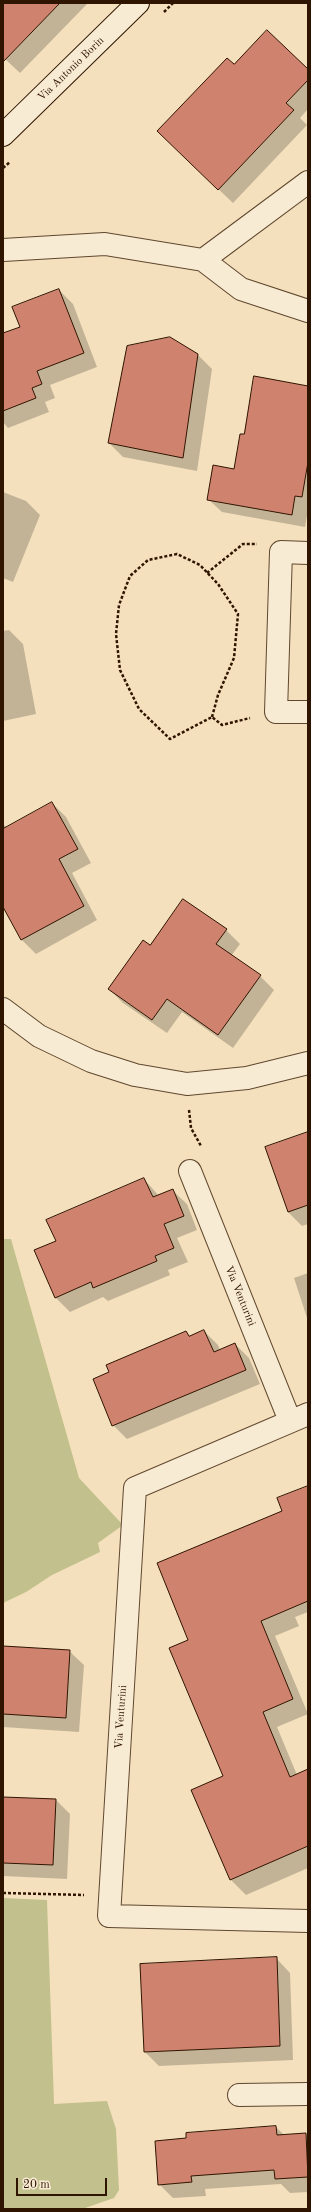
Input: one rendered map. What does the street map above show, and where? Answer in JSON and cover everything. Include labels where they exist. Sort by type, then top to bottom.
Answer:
[{"type":"street","name":"Via Antonio Borin","points":[[3,134],[138,3]]},
{"type":"street","points":[[203,260],[308,182]]},
{"type":"street","points":[[3,250],[105,244],[203,260],[241,289],[308,311]]},
{"type":"street","points":[[308,553],[281,552],[276,712],[308,712]]},
{"type":"street","points":[[3,1009],[39,1036],[91,1061],[135,1075],[187,1084],[247,1078],[308,1063]]},
{"type":"street","name":"Via Venturini","points":[[109,1906],[135,1488],[299,1418],[190,1171]]},
{"type":"street","points":[[109,1906],[308,1921]]},
{"type":"street","points":[[239,2095],[308,2094]]},
{"type":"path","points":[[207,572],[243,544],[266,544],[281,552]]},
{"type":"path","points":[[177,554],[200,565],[218,584],[238,614],[234,658],[218,695],[212,717],[170,738],[139,709],[120,670],[116,634],[119,605],[130,576],[148,560],[177,554]]},
{"type":"path","points":[[212,717],[222,725],[276,712]]},
{"type":"path","points":[[187,1084],[191,1128],[202,1148],[190,1171]]},
{"type":"path","points":[[3,1893],[109,1906]]},
{"type":"shaded area","points":[[3,1239],[11,1239],[79,1478],[123,1525],[98,1543],[100,1552],[52,1575],[26,1592],[3,1603]]},
{"type":"shaded area","points":[[3,1898],[47,1900],[54,2104],[107,2101],[116,2129],[119,2190],[114,2198],[82,2209],[3,2209]]},
{"type":"building","points":[[3,3],[60,3],[3,62]]},
{"type":"building","points":[[267,30],[308,69],[308,80],[286,103],[294,110],[218,190],[157,131],[227,58],[234,64]]},
{"type":"building","points":[[59,289],[84,353],[37,371],[42,384],[32,388],[36,398],[3,411],[3,333],[20,327],[12,307]]},
{"type":"building","points":[[170,337],[198,354],[183,458],[108,443],[127,346]]},
{"type":"building","points":[[254,376],[308,386],[308,462],[302,497],[295,496],[292,515],[207,500],[213,465],[234,469],[240,434],[244,434]]},
{"type":"building","points":[[52,802],[78,849],[59,859],[84,906],[21,940],[3,907],[3,829]]},
{"type":"building","points":[[183,899],[227,929],[216,944],[261,975],[218,1035],[167,999],[152,1020],[108,989],[143,940],[150,945]]},
{"type":"building","points":[[308,1132],[308,1205],[288,1212],[265,1147]]},
{"type":"building","points":[[144,1178],[153,1197],[173,1189],[184,1216],[164,1224],[174,1248],[155,1256],[157,1261],[93,1288],[91,1282],[55,1298],[34,1250],[56,1241],[46,1220]]},
{"type":"building","points":[[204,1330],[214,1352],[235,1343],[246,1370],[112,1426],[93,1379],[109,1372],[106,1365],[186,1331],[189,1336]]},
{"type":"building","points":[[308,1486],[308,1601],[261,1621],[293,1699],[263,1712],[290,1777],[308,1769],[308,1846],[230,1880],[191,1790],[223,1776],[169,1648],[188,1640],[157,1563],[282,1511],[277,1498]]},
{"type":"building","points":[[3,1646],[70,1650],[66,1718],[3,1714]]},
{"type":"building","points":[[3,1797],[56,1799],[53,1865],[3,1863]]},
{"type":"building","points":[[277,1957],[280,2046],[144,2052],[140,1964]]},
{"type":"building","points":[[276,2126],[277,2135],[306,2133],[308,2177],[275,2179],[274,2170],[191,2176],[192,2182],[158,2185],[155,2141],[186,2138],[186,2133]]}]
